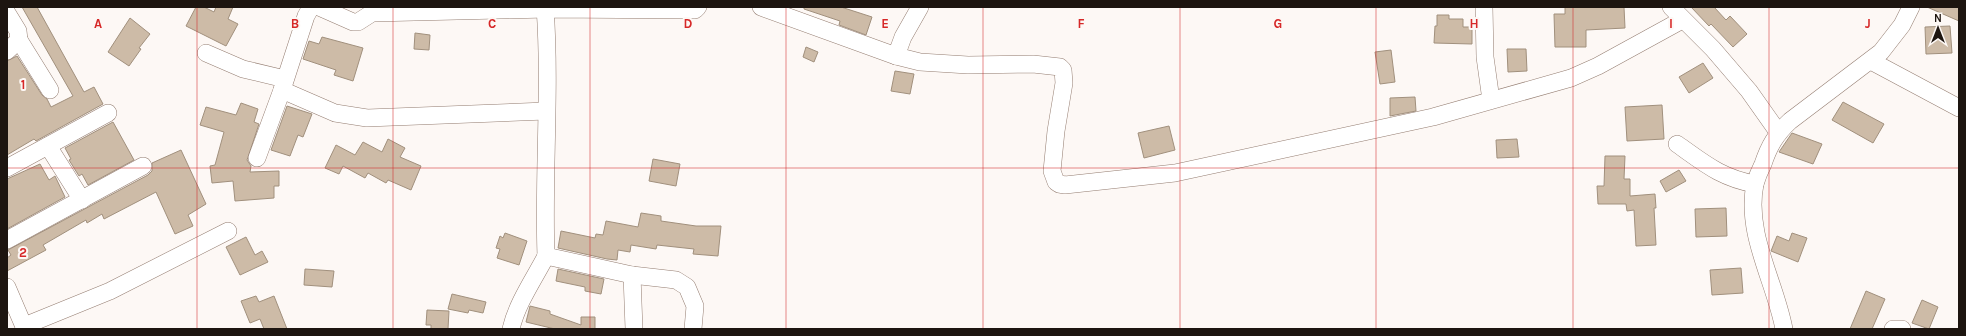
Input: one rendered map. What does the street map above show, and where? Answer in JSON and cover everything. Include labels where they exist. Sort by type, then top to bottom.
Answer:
[{"type":"street","points":[[257,158],[306,16],[311,7]]},
{"type":"street","points":[[319,7],[353,22],[358,22],[372,13],[545,8],[695,10],[698,7]]},
{"type":"street","points":[[761,7],[896,56],[920,62],[960,65],[1033,64],[1060,67],[1063,70],[1064,83],[1056,131],[1052,171],[1056,182],[1059,184],[1175,173],[1433,117],[1571,78],[1598,66],[1682,20]]},
{"type":"street","points":[[896,56],[903,37],[920,7]]},
{"type":"street","points":[[1484,7],[1485,57],[1490,100]]},
{"type":"street","points":[[1671,7],[1682,20],[1713,49],[1749,91],[1778,132]]},
{"type":"street","points":[[1784,329],[1758,241],[1755,221],[1755,184],[1769,145],[1778,132],[1816,100],[1871,61],[1891,40],[1912,7]]},
{"type":"street","points":[[511,329],[513,320],[523,298],[546,256],[546,112],[548,60],[545,8]]},
{"type":"street","points":[[7,13],[18,31],[13,45],[50,90]]},
{"type":"street","points":[[206,52],[283,85],[335,113],[367,118],[546,112]]},
{"type":"street","points":[[1871,61],[1959,108]]},
{"type":"street","points":[[7,168],[108,113]]},
{"type":"street","points":[[1677,144],[1722,175],[1737,181],[1755,184]]},
{"type":"street","points":[[48,146],[82,200]]},
{"type":"street","points":[[7,240],[143,166]]},
{"type":"street","points":[[7,287],[25,328],[110,291],[228,231]]},
{"type":"street","points":[[546,256],[632,275],[676,280],[687,287],[695,306],[693,329]]},
{"type":"street","points":[[632,275],[634,329]]},
{"type":"street","points":[[1893,329],[1902,329]]},
{"type":"building","points":[[22,7],[37,7],[84,92],[94,87],[103,104],[36,141],[34,139],[7,155],[7,61],[17,56],[51,107],[73,96]]},
{"type":"building","points":[[196,7],[204,7],[214,12],[216,7],[233,7],[228,19],[238,24],[226,46],[186,26]]},
{"type":"building","points":[[804,7],[841,7],[872,17],[866,35],[839,25],[840,21],[804,9]]},
{"type":"building","points":[[1565,7],[1624,7],[1625,28],[1586,30],[1586,47],[1555,47],[1554,14],[1565,14]]},
{"type":"building","points":[[1691,7],[1714,7],[1726,20],[1730,16],[1747,34],[1733,47],[1711,24],[1709,26]]},
{"type":"building","points":[[1927,7],[1959,7],[1959,21]]},
{"type":"building","points":[[1437,15],[1449,15],[1449,19],[1463,19],[1463,27],[1472,27],[1472,44],[1434,43]]},
{"type":"building","points":[[130,18],[150,34],[139,48],[141,49],[129,66],[108,52]]},
{"type":"building","points":[[1950,26],[1952,53],[1926,54],[1925,27]]},
{"type":"building","points":[[415,33],[430,35],[429,50],[414,49]]},
{"type":"building","points":[[322,37],[363,48],[353,81],[334,75],[336,70],[303,59],[309,41],[319,44]]},
{"type":"building","points":[[806,47],[818,52],[814,62],[803,57]]},
{"type":"building","points":[[1507,49],[1526,49],[1527,71],[1508,72]]},
{"type":"building","points":[[1391,50],[1395,82],[1380,84],[1375,52]]},
{"type":"building","points":[[1703,63],[1713,78],[1689,93],[1679,77]]},
{"type":"building","points":[[895,71],[914,74],[910,94],[891,91]]},
{"type":"building","points":[[1415,97],[1416,111],[1390,116],[1390,98]]},
{"type":"building","points":[[1843,102],[1884,124],[1873,143],[1832,120]]},
{"type":"building","points":[[241,103],[258,109],[254,122],[259,124],[247,160],[251,166],[250,172],[279,171],[279,186],[274,186],[274,198],[235,201],[233,181],[212,183],[210,166],[215,165],[224,132],[200,125],[206,107],[236,115]]},
{"type":"building","points":[[1662,105],[1664,139],[1627,141],[1625,107]]},
{"type":"building","points":[[287,106],[312,114],[303,137],[298,135],[290,156],[271,150]]},
{"type":"building","points":[[113,122],[134,160],[88,185],[82,174],[79,176],[69,160],[71,159],[65,148]]},
{"type":"building","points":[[1169,126],[1175,150],[1144,158],[1138,133]]},
{"type":"building","points":[[1792,133],[1822,144],[1813,164],[1779,152]]},
{"type":"building","points":[[388,139],[405,148],[400,157],[421,166],[411,190],[388,180],[386,183],[368,173],[365,178],[343,166],[339,174],[325,168],[336,145],[355,155],[363,142],[382,152]]},
{"type":"building","points":[[1517,139],[1519,157],[1497,158],[1496,140]]},
{"type":"building","points":[[181,150],[206,204],[188,215],[193,226],[175,234],[156,192],[104,219],[102,214],[87,223],[86,220],[43,245],[46,250],[7,271],[7,258],[11,255],[8,250],[148,175],[152,171],[152,163]]},
{"type":"building","points":[[1605,156],[1625,156],[1624,179],[1630,179],[1630,196],[1655,194],[1656,208],[1654,208],[1656,245],[1636,246],[1634,210],[1627,211],[1626,204],[1598,204],[1597,186],[1604,186]]},
{"type":"building","points":[[653,159],[680,164],[676,186],[649,181]]},
{"type":"building","points":[[40,164],[49,180],[55,176],[65,197],[7,229],[7,179]]},
{"type":"building","points":[[1679,170],[1686,181],[1666,192],[1660,181]]},
{"type":"building","points":[[1726,208],[1727,236],[1696,237],[1695,209]]},
{"type":"building","points":[[641,213],[661,216],[661,221],[696,226],[721,226],[718,256],[693,254],[694,249],[657,245],[656,249],[631,245],[630,252],[618,250],[617,260],[558,248],[561,231],[595,238],[596,234],[603,235],[606,221],[638,227]]},
{"type":"building","points":[[505,233],[527,241],[519,265],[497,258],[500,249],[496,248],[500,236],[503,238]]},
{"type":"building","points":[[1792,233],[1807,238],[1798,262],[1771,251],[1777,236],[1789,241]]},
{"type":"building","points":[[246,237],[255,255],[262,251],[268,262],[240,275],[226,247]]},
{"type":"building","points":[[1741,268],[1743,293],[1712,295],[1710,270]]},
{"type":"building","points":[[305,269],[334,271],[332,287],[304,285]]},
{"type":"building","points":[[558,269],[604,279],[601,294],[585,291],[585,287],[556,281]]},
{"type":"building","points":[[1866,291],[1885,299],[1872,329],[1850,329]]},
{"type":"building","points":[[452,294],[486,302],[483,313],[469,310],[468,313],[448,309]]},
{"type":"building","points":[[256,296],[259,302],[274,296],[287,329],[264,329],[260,319],[250,323],[241,301]]},
{"type":"building","points":[[1922,300],[1938,307],[1929,329],[1912,323]]},
{"type":"building","points":[[530,306],[550,311],[550,314],[581,325],[581,317],[595,317],[595,329],[555,329],[526,322]]},
{"type":"building","points":[[427,310],[449,311],[448,329],[431,329],[431,325],[426,325]]}]
